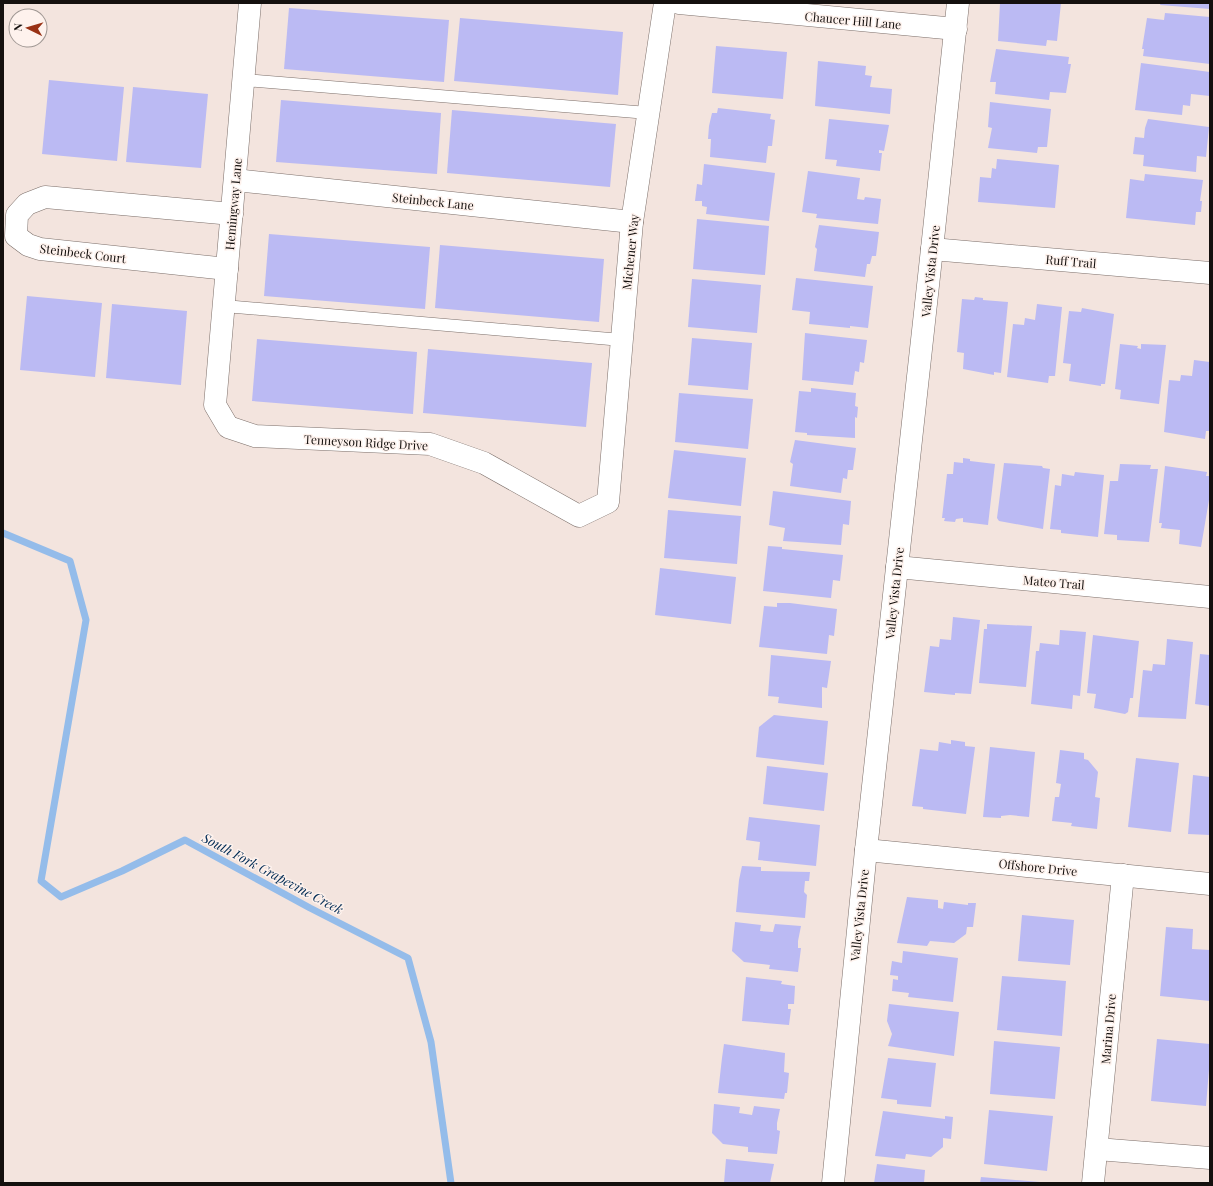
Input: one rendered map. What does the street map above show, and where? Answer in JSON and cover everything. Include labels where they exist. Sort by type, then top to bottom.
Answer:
[{"type":"street","name":"Hemingway Lane","points":[[215,405],[250,3]]},
{"type":"street","name":"Michener Way","points":[[608,502],[632,222],[665,3]]},
{"type":"street","name":"Chaucer Hill Lane","points":[[679,3],[956,29]]},
{"type":"street","name":"Valley Vista Drive","points":[[833,1183],[866,850],[958,3]]},
{"type":"street","name":"Steinbeck Lane","points":[[235,180],[632,222]]},
{"type":"street","name":"Steinbeck Court","points":[[227,270],[40,249],[28,245],[16,236],[17,215],[27,204],[44,197],[232,214]]},
{"type":"street","name":"Ruff Trail","points":[[932,249],[1210,273]]},
{"type":"street","name":"Tenneyson Ridge Drive","points":[[215,405],[228,427],[255,436],[430,444],[484,463],[579,516],[608,502]]},
{"type":"street","name":"Mateo Trail","points":[[897,567],[1210,597]]},
{"type":"street","name":"Offshore Drive","points":[[866,850],[1210,884]]},
{"type":"street","name":"Marina Drive","points":[[1093,1183],[1123,875]]},
{"type":"street","points":[[1097,1149],[1210,1158]]},
{"type":"lane","points":[[244,80],[648,113]]},
{"type":"lane","points":[[224,306],[622,340]]},
{"type":"building","points":[[1000,3],[1061,3],[1057,41],[1047,40],[1046,46],[998,41]]},
{"type":"building","points":[[1161,3],[1210,3],[1210,9],[1160,5]]},
{"type":"building","points":[[289,8],[449,20],[444,82],[284,69]]},
{"type":"building","points":[[1165,13],[1210,17],[1210,64],[1143,56],[1144,49],[1142,49],[1147,18],[1164,20]]},
{"type":"building","points":[[460,18],[623,32],[618,95],[454,81]]},
{"type":"building","points":[[716,46],[787,52],[783,99],[712,93]]},
{"type":"building","points":[[996,49],[1069,57],[1068,64],[1071,64],[1066,93],[1050,92],[1049,100],[995,94],[996,82],[990,82]]},
{"type":"building","points":[[818,61],[866,66],[865,75],[872,76],[870,87],[892,89],[890,114],[815,106]]},
{"type":"building","points":[[1141,63],[1210,72],[1210,96],[1191,94],[1190,106],[1183,105],[1182,115],[1135,110]]},
{"type":"building","points":[[49,80],[124,87],[117,161],[42,154]]},
{"type":"building","points":[[133,87],[208,94],[201,168],[126,162]]},
{"type":"building","points":[[281,100],[441,113],[437,174],[276,162]]},
{"type":"building","points":[[990,102],[1051,109],[1047,147],[1038,147],[1037,153],[988,148],[992,128],[988,127]]},
{"type":"building","points":[[718,108],[771,114],[770,119],[775,120],[772,146],[768,146],[766,163],[710,157],[711,139],[708,139],[709,126],[712,113],[717,113]]},
{"type":"building","points":[[452,110],[616,124],[610,187],[447,173]]},
{"type":"building","points":[[829,119],[889,125],[884,151],[879,150],[879,153],[882,153],[880,171],[836,166],[837,160],[825,159]]},
{"type":"building","points":[[1148,119],[1209,127],[1206,157],[1197,156],[1196,172],[1143,166],[1144,155],[1133,154],[1135,137],[1144,138]]},
{"type":"building","points":[[997,159],[1059,165],[1055,208],[978,202],[980,177],[991,178],[992,168],[996,169]]},
{"type":"building","points":[[704,164],[775,173],[769,221],[706,214],[707,207],[702,206],[702,201],[695,201],[697,184],[702,185]]},
{"type":"building","points":[[808,171],[860,178],[857,199],[864,200],[865,197],[881,199],[878,224],[816,218],[817,214],[802,212]]},
{"type":"building","points":[[1145,174],[1203,180],[1200,201],[1202,201],[1201,212],[1196,212],[1195,225],[1126,218],[1130,179],[1144,181]]},
{"type":"building","points":[[697,219],[769,226],[765,275],[693,269]]},
{"type":"building","points":[[819,225],[879,232],[876,256],[872,256],[870,264],[867,264],[865,277],[814,271],[817,249],[815,247]]},
{"type":"building","points":[[269,234],[430,247],[425,309],[264,296]]},
{"type":"building","points":[[440,245],[604,259],[599,322],[435,308]]},
{"type":"building","points":[[796,278],[873,286],[868,328],[850,326],[850,328],[809,324],[810,312],[792,310]]},
{"type":"building","points":[[692,279],[761,285],[757,333],[688,327]]},
{"type":"building","points":[[27,296],[102,303],[95,377],[20,370]]},
{"type":"building","points":[[975,297],[983,298],[983,300],[1008,302],[1001,373],[994,372],[994,375],[963,369],[964,353],[957,352],[962,299],[974,300]]},
{"type":"building","points":[[112,304],[187,311],[181,385],[106,378]]},
{"type":"building","points":[[1037,304],[1062,307],[1055,376],[1049,376],[1048,383],[1007,377],[1013,324],[1024,325],[1025,318],[1035,320]]},
{"type":"building","points":[[1082,308],[1114,314],[1105,384],[1101,384],[1101,386],[1069,381],[1071,364],[1063,363],[1069,311],[1081,312]]},
{"type":"building","points":[[805,333],[867,340],[864,363],[860,362],[859,372],[855,371],[853,385],[802,380]]},
{"type":"building","points":[[692,338],[752,343],[748,390],[688,385]]},
{"type":"building","points":[[257,339],[417,352],[413,414],[252,401]]},
{"type":"building","points":[[1120,344],[1138,346],[1137,348],[1141,349],[1141,344],[1166,345],[1159,404],[1120,399],[1121,390],[1115,389]]},
{"type":"building","points":[[428,349],[592,363],[586,427],[423,413]]},
{"type":"building","points":[[1194,360],[1210,362],[1210,431],[1206,431],[1205,439],[1164,432],[1169,380],[1180,381],[1181,375],[1192,376]]},
{"type":"building","points":[[811,388],[856,393],[855,406],[858,407],[857,418],[855,417],[855,438],[807,435],[807,433],[795,432],[799,391],[811,392]]},
{"type":"building","points":[[679,393],[753,399],[748,449],[675,442]]},
{"type":"building","points":[[795,440],[856,448],[853,470],[848,470],[847,479],[843,478],[841,493],[790,486],[793,464],[790,462]]},
{"type":"building","points":[[674,450],[746,458],[741,506],[668,498]]},
{"type":"building","points":[[963,458],[970,459],[970,461],[995,464],[988,525],[963,522],[963,518],[956,519],[955,522],[944,521],[945,518],[942,518],[947,474],[953,474],[954,462],[963,463]]},
{"type":"building","points":[[1004,463],[1042,466],[1043,468],[1050,469],[1043,529],[999,521],[997,518]]},
{"type":"building","points":[[1120,464],[1151,465],[1150,469],[1158,469],[1149,542],[1117,540],[1117,535],[1104,534],[1110,481],[1118,481]]},
{"type":"building","points":[[1165,466],[1207,472],[1206,476],[1210,476],[1210,494],[1201,547],[1179,544],[1180,530],[1161,528],[1162,523],[1159,523]]},
{"type":"building","points":[[1075,472],[1104,475],[1098,537],[1061,533],[1061,530],[1050,529],[1055,485],[1061,486],[1062,474],[1074,476]]},
{"type":"building","points":[[773,491],[851,501],[849,525],[843,524],[841,545],[783,541],[785,528],[769,525]]},
{"type":"building","points":[[668,510],[741,516],[737,564],[664,558]]},
{"type":"building","points":[[768,546],[782,547],[782,549],[843,555],[840,581],[833,580],[831,598],[763,591]]},
{"type":"building","points":[[660,568],[736,577],[731,624],[655,615]]},
{"type":"building","points":[[777,603],[790,603],[837,609],[834,636],[829,635],[827,654],[759,647],[764,606],[777,607]]},
{"type":"building","points":[[953,617],[980,620],[971,694],[955,693],[955,695],[924,692],[930,646],[939,647],[940,639],[951,640]]},
{"type":"building","points":[[987,624],[1032,626],[1026,687],[979,683],[984,629],[987,629]]},
{"type":"building","points":[[1060,630],[1086,632],[1080,696],[1073,695],[1072,709],[1031,704],[1036,651],[1039,651],[1040,643],[1059,645]]},
{"type":"building","points":[[1093,635],[1139,641],[1133,698],[1130,698],[1128,712],[1125,714],[1094,708],[1096,694],[1087,693]]},
{"type":"building","points":[[1167,639],[1193,642],[1186,719],[1138,717],[1143,670],[1152,671],[1153,664],[1165,665]]},
{"type":"building","points":[[1200,654],[1210,655],[1210,706],[1195,704]]},
{"type":"building","points":[[771,655],[831,661],[827,688],[822,687],[822,708],[778,703],[779,697],[768,696]]},
{"type":"building","points":[[774,715],[828,721],[824,765],[756,757],[759,727]]},
{"type":"building","points":[[951,740],[965,742],[965,746],[975,747],[966,814],[923,809],[923,807],[912,806],[920,749],[938,751],[939,742],[951,744]]},
{"type":"building","points":[[990,747],[1035,752],[1029,817],[1010,815],[1001,816],[1001,818],[983,817]]},
{"type":"building","points":[[1060,750],[1084,753],[1084,759],[1088,760],[1098,772],[1095,797],[1100,798],[1097,829],[1071,826],[1072,823],[1052,821],[1055,797],[1059,797],[1061,784],[1056,783]]},
{"type":"building","points":[[1136,758],[1179,763],[1171,832],[1128,827]]},
{"type":"building","points":[[767,766],[828,773],[824,811],[763,804]]},
{"type":"building","points":[[1193,775],[1210,777],[1210,835],[1188,834]]},
{"type":"building","points":[[749,817],[820,825],[816,866],[758,860],[760,842],[746,840]]},
{"type":"building","points":[[742,866],[761,867],[761,871],[810,872],[809,881],[805,881],[804,892],[807,895],[805,918],[736,912]]},
{"type":"building","points":[[907,897],[938,900],[938,908],[943,909],[944,902],[968,905],[968,903],[976,903],[973,927],[967,927],[966,934],[954,943],[930,941],[927,946],[897,943]]},
{"type":"building","points":[[1022,915],[1074,920],[1070,965],[1018,961]]},
{"type":"building","points":[[735,922],[761,925],[760,931],[773,932],[775,924],[801,926],[798,941],[798,948],[801,948],[798,972],[769,969],[770,965],[744,962],[732,951]]},
{"type":"building","points":[[1166,927],[1193,929],[1192,949],[1210,950],[1210,1001],[1160,996]]},
{"type":"building","points":[[903,951],[958,958],[953,1002],[908,997],[909,993],[892,991],[893,979],[898,980],[898,976],[890,975],[892,961],[902,963]]},
{"type":"building","points":[[1002,976],[1066,981],[1062,1036],[997,1030]]},
{"type":"building","points":[[746,977],[782,981],[781,984],[795,986],[794,1004],[788,1004],[788,1009],[791,1009],[789,1025],[742,1021]]},
{"type":"building","points":[[889,1004],[959,1012],[954,1056],[888,1046],[892,1034],[887,1021]]},
{"type":"building","points":[[1157,1039],[1210,1044],[1206,1106],[1151,1101]]},
{"type":"building","points":[[994,1041],[1060,1047],[1055,1099],[990,1094]]},
{"type":"building","points":[[724,1044],[785,1053],[784,1072],[789,1073],[787,1093],[785,1093],[784,1099],[718,1093]]},
{"type":"building","points":[[888,1058],[936,1063],[931,1107],[897,1104],[897,1100],[881,1098]]},
{"type":"building","points":[[714,1104],[740,1107],[739,1113],[752,1115],[754,1106],[780,1109],[777,1123],[777,1130],[780,1131],[777,1154],[748,1152],[748,1147],[723,1144],[712,1133]]},
{"type":"building","points":[[989,1110],[1053,1116],[1047,1171],[984,1164]]},
{"type":"building","points":[[883,1111],[945,1119],[945,1116],[953,1117],[951,1139],[943,1138],[943,1147],[931,1157],[906,1154],[905,1159],[875,1156]]},
{"type":"building","points":[[726,1159],[774,1164],[770,1183],[724,1183]]},
{"type":"building","points":[[877,1164],[925,1170],[924,1183],[874,1183]]},
{"type":"building","points":[[981,1177],[1040,1182],[1040,1183],[980,1183]]},
{"type":"waterway","name":"South Fork Grapevine Creek","points":[[3,533],[70,561],[86,620],[41,881],[61,897],[122,871],[185,840],[310,908],[408,958],[431,1042],[451,1183]]}]
